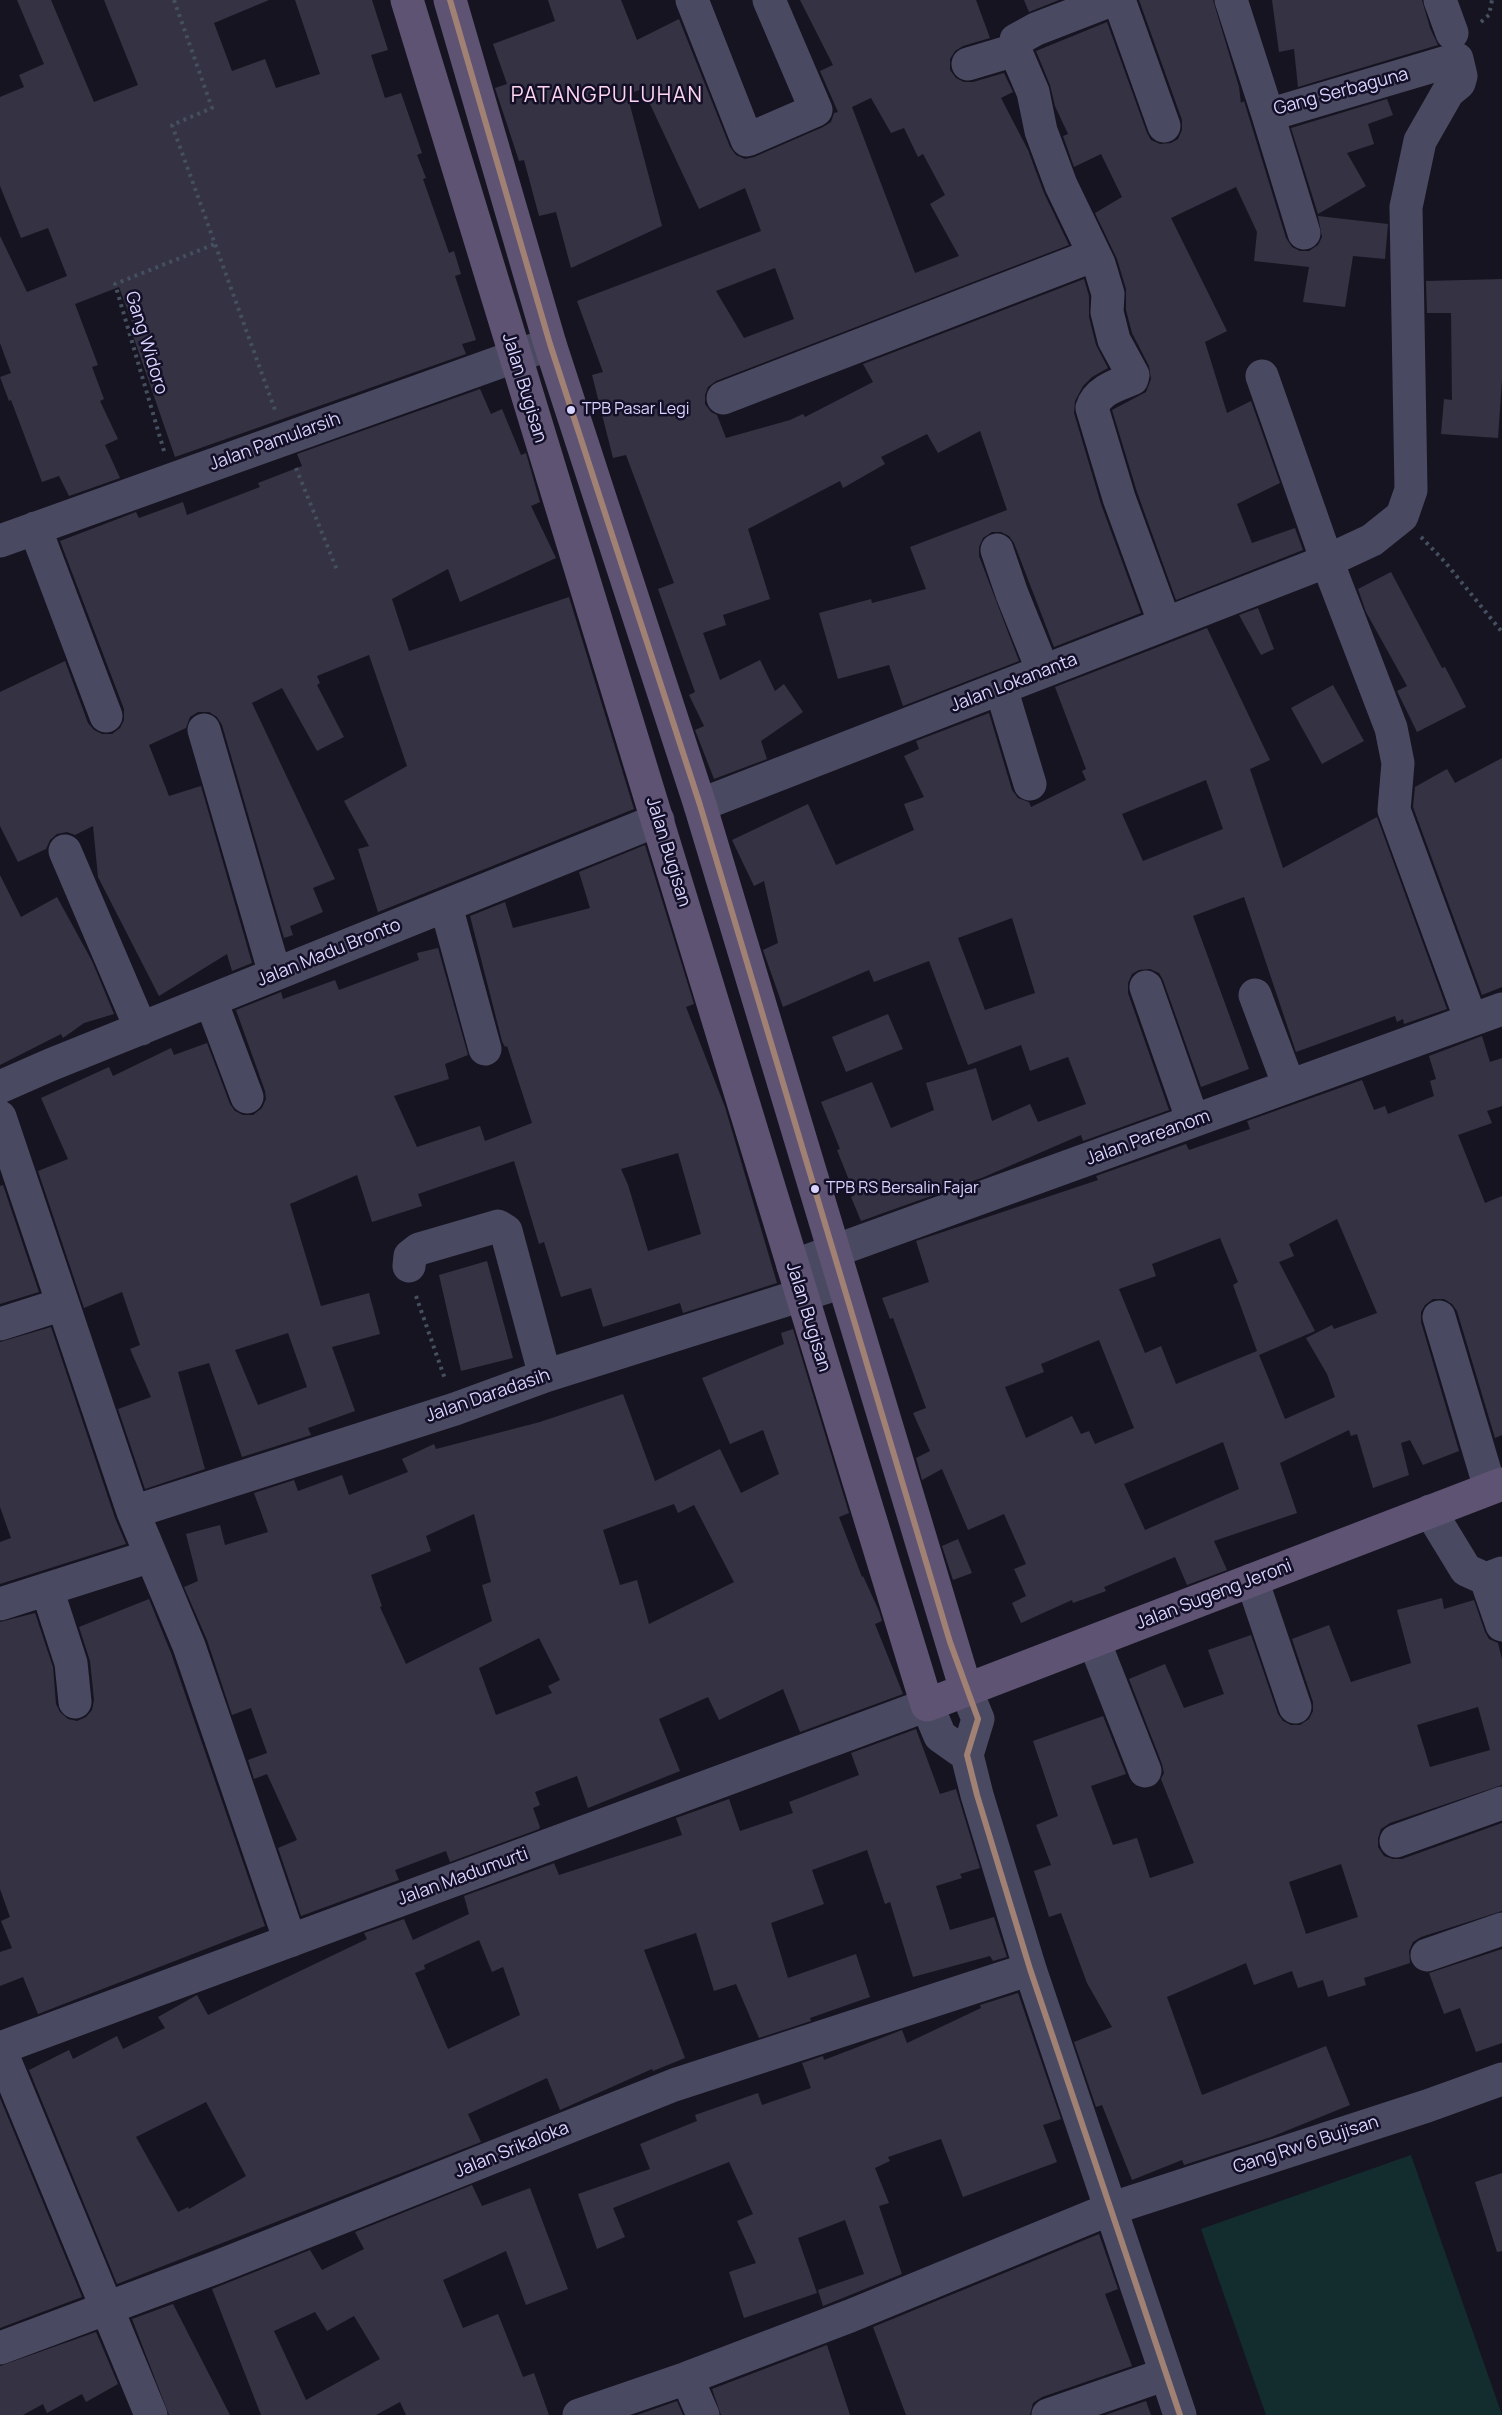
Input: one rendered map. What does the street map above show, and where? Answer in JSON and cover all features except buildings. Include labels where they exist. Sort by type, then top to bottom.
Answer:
[{"type":"main road","name":"Jalan Bugisan","points":[[407,0],[927,1705]]},
{"type":"main road","points":[[450,0],[550,344],[700,805],[966,1690]]},
{"type":"main road","points":[[658,820],[700,805]]},
{"type":"main road","name":"Jalan Sugeng Jeroni","points":[[927,1705],[1499,1486]]},
{"type":"street","points":[[692,0],[747,140],[816,110],[769,0]]},
{"type":"street","points":[[1111,0],[1036,29],[1016,40],[1015,50],[1033,92],[1041,131],[1060,185],[1094,255],[1108,294],[1107,312],[1114,340],[1133,375],[1132,379],[1110,388],[1095,400],[1092,408],[1119,498],[1165,624]]},
{"type":"street","points":[[1119,0],[1164,126]]},
{"type":"street","name":"Gang Serbaguna","points":[[1231,0],[1268,115],[1457,58]]},
{"type":"street","points":[[1402,516],[1411,490],[1406,207],[1420,141],[1448,92],[1459,83],[1457,58],[1440,0]]},
{"type":"street","points":[[968,64],[1015,50]]},
{"type":"street","points":[[1268,115],[1304,233]]},
{"type":"street","points":[[723,398],[1094,255]]},
{"type":"street","name":"Jalan Pamularsih","points":[[0,541],[550,344]]},
{"type":"street","points":[[1262,376],[1327,561],[1390,728],[1398,763],[1394,810],[1471,1020]]},
{"type":"street","name":"Jalan Lokananta","points":[[700,805],[1327,561],[1372,540],[1402,516]]},
{"type":"street","points":[[34,528],[106,716]]},
{"type":"street","points":[[997,550],[1043,672]]},
{"type":"street","points":[[1001,688],[1030,784]]},
{"type":"street","points":[[204,730],[275,975]]},
{"type":"street","name":"Jalan Madu Bronto","points":[[0,1087],[658,820]]},
{"type":"street","points":[[65,851],[141,1029]]},
{"type":"street","points":[[446,906],[485,1050]]},
{"type":"street","points":[[1146,987],[1193,1121]]},
{"type":"street","points":[[1256,995],[1289,1086]]},
{"type":"street","points":[[211,1000],[247,1097]]},
{"type":"street","name":"Jalan Pareanom","points":[[842,1279],[1193,1121],[1502,1009]]},
{"type":"street","points":[[0,1117],[142,1533],[189,1646],[290,1941]]},
{"type":"street","points":[[409,1266],[410,1256],[420,1249],[498,1226],[506,1232],[545,1376]]},
{"type":"street","name":"Jalan Daradasih","points":[[0,1604],[47,1589],[142,1533],[455,1408],[800,1291],[842,1279]]},
{"type":"street","name":"Jalan Daradasih","points":[[142,1533],[800,1291]]},
{"type":"street","points":[[0,1324],[63,1304]]},
{"type":"street","points":[[1439,1317],[1499,1486]]},
{"type":"street","points":[[1430,1511],[1466,1570],[1494,1576],[1502,1625]]},
{"type":"street","points":[[1252,1580],[1296,1707]]},
{"type":"street","points":[[47,1589],[71,1663],[75,1702]]},
{"type":"street","points":[[1094,1641],[1145,1771]]},
{"type":"street","points":[[966,1690],[978,1719],[967,1755],[1030,1969],[1180,2415]]},
{"type":"street","points":[[927,1705],[940,1736],[967,1755]]},
{"type":"street","name":"Jalan Madumurti","points":[[0,2049],[927,1705]]},
{"type":"street","points":[[1396,1841],[1502,1803]]},
{"type":"street","points":[[1427,1955],[1502,1929]]},
{"type":"street","name":"Jalan Srikaloka","points":[[0,2349],[228,2262],[674,2085],[1030,1969]]},
{"type":"street","points":[[0,2049],[151,2415]]},
{"type":"street","name":"Gang Rw 6 Bujisan","points":[[579,2415],[687,2378],[850,2316],[1110,2209],[1427,2106],[1502,2079]]},
{"type":"street","points":[[1048,2415],[1166,2374]]},
{"type":"street","points":[[687,2378],[703,2415]]},
{"type":"path","points":[[174,0],[212,108],[172,125],[286,440],[337,570]]},
{"type":"path","name":"Gang Widoro","points":[[172,478],[115,284],[215,244]]},
{"type":"path","points":[[1402,516],[1446,562],[1502,632]]},
{"type":"path","points":[[409,1266],[410,1279],[455,1408]]},
{"type":"green space","points":[[1411,2155],[1502,2415],[1266,2415],[1201,2229]]},
{"type":"transit line","points":[[450,0],[550,344],[700,805],[950,1642],[978,1719],[967,1755],[977,1795],[1030,1969],[1180,2415]]},
{"type":"place","name":"TPB Pasar Legi","points":[[571,410]]},
{"type":"place","name":"TPB RS Bersalin Fajar","points":[[815,1189]]},
{"type":"district","name":"PATANGPULUHAN","points":[[607,96]]}]
